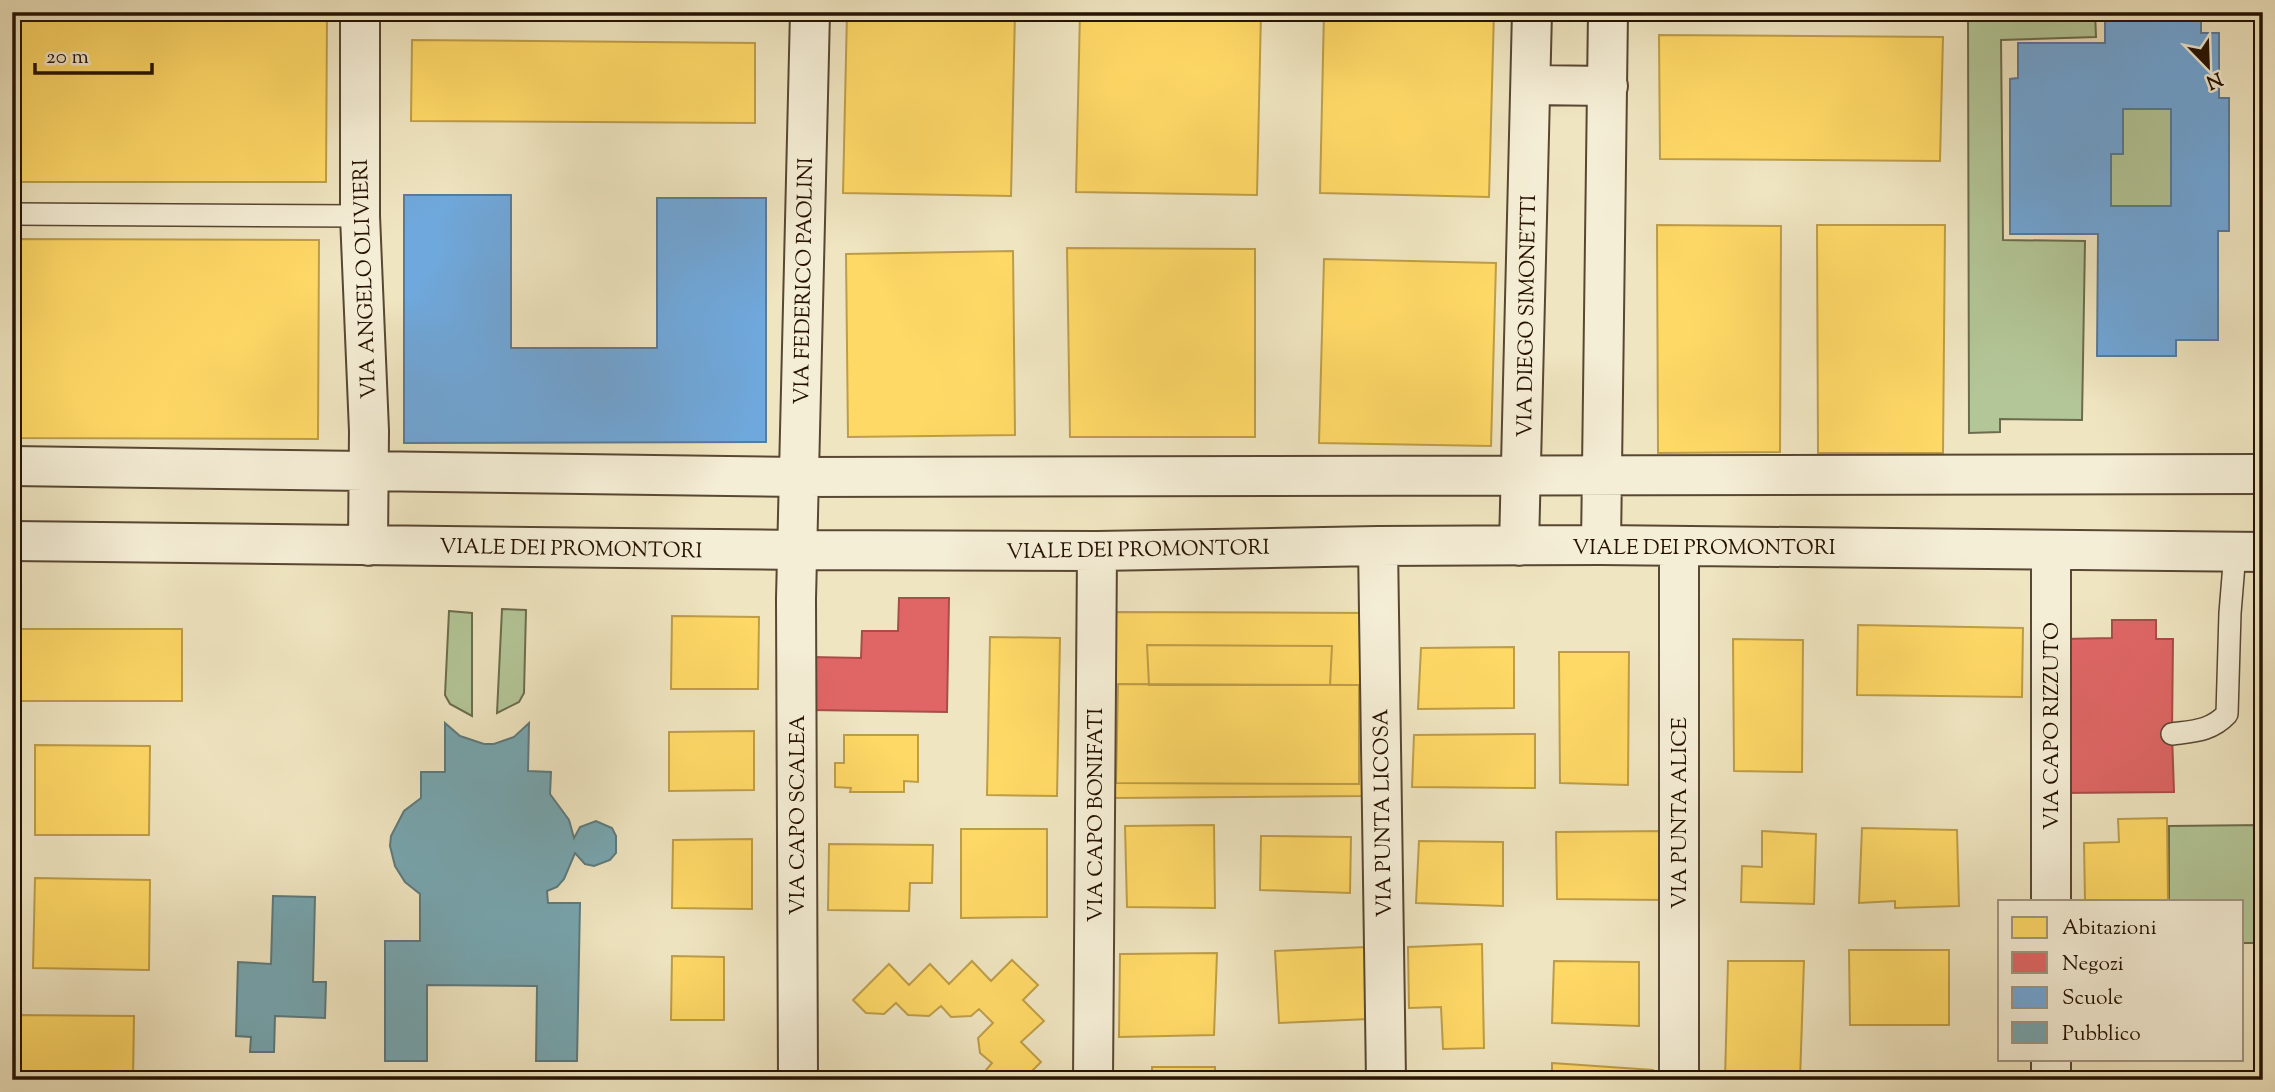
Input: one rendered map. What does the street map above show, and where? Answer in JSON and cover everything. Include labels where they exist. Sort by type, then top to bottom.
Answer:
[{"type":"street","name":"VIA ANGELO OLIVIERI","points":[[360,12],[360,216],[369,473],[368,546]]},
{"type":"street","name":"VIA FEDERICO PAOLINI","points":[[797,550],[810,12]]},
{"type":"street","name":"VIA DIEGO SIMONETTI","points":[[1520,547],[1532,12]]},
{"type":"street","points":[[1601,545],[1608,12]]},
{"type":"street","points":[[1531,85],[1608,86]]},
{"type":"street","points":[[12,466],[798,477],[2263,474]]},
{"type":"street","name":"VIALE DEI PROMONTORI","points":[[12,541],[797,550],[1097,551],[1601,545],[2249,552]]},
{"type":"street","name":"VIA PUNTA LICOSA","points":[[1378,546],[1386,1080]]},
{"type":"street","name":"VIA PUNTA ALICE","points":[[1679,546],[1679,1080]]},
{"type":"street","name":"VIA CAPO SCALEA","points":[[797,550],[798,1080]]},
{"type":"street","name":"VIA CAPO RIZZUTO","points":[[2051,550],[2051,900]]},
{"type":"street","name":"VIA CAPO BONIFATI","points":[[1093,1080],[1097,551]]},
{"type":"street","points":[[2051,1060],[2051,1080]]},
{"type":"lane","points":[[12,214],[360,216]]},
{"type":"lane","points":[[2172,734],[2204,730],[2217,725],[2227,714],[2230,613],[2249,552]]},
{"type":"green space","points":[[1968,12],[2095,12],[2096,37],[2001,40],[2003,240],[2085,241],[2082,420],[2000,419],[2000,432],[1969,433]]},
{"type":"green space","points":[[2123,109],[2171,109],[2171,206],[2111,206],[2111,154]]},
{"type":"green space","points":[[502,609],[526,610],[524,693],[519,702],[497,713]]},
{"type":"green space","points":[[449,611],[472,613],[472,716],[450,704],[445,695]]},
{"type":"green space","points":[[2263,825],[2263,943],[2244,943],[2244,900],[2169,900],[2169,826]]},
{"type":"building: Abitazioni","points":[[12,12],[327,12],[326,182],[12,182]]},
{"type":"building: Abitazioni","points":[[847,12],[1015,12],[1011,196],[843,193]]},
{"type":"building: Abitazioni","points":[[1080,12],[1261,12],[1257,195],[1076,192]]},
{"type":"building: Abitazioni","points":[[1324,12],[1494,12],[1489,197],[1320,193]]},
{"type":"building: Abitazioni","points":[[1659,35],[1943,37],[1940,161],[1660,159]]},
{"type":"building: Abitazioni","points":[[412,40],[755,43],[755,123],[411,121]]},
{"type":"building: Abitazioni","points":[[1657,225],[1781,226],[1780,452],[1658,453]]},
{"type":"building: Abitazioni","points":[[1817,225],[1945,225],[1943,453],[1818,453]]},
{"type":"building: Abitazioni","points":[[12,239],[319,240],[318,439],[12,438]]},
{"type":"building: Abitazioni","points":[[1067,248],[1255,249],[1255,437],[1070,437]]},
{"type":"building: Abitazioni","points":[[1013,251],[1015,435],[848,437],[846,254]]},
{"type":"building: Abitazioni","points":[[1324,259],[1496,263],[1491,446],[1319,443]]},
{"type":"building: Abitazioni","points":[[1111,612],[1369,613],[1364,796],[1114,798]]},
{"type":"building: Abitazioni","points":[[672,616],[759,617],[758,689],[671,689]]},
{"type":"building: Abitazioni","points":[[1858,625],[2023,628],[2022,697],[1857,695]]},
{"type":"building: Abitazioni","points":[[12,629],[182,629],[182,701],[12,701]]},
{"type":"building: Abitazioni","points":[[990,637],[1060,638],[1057,796],[987,795]]},
{"type":"building: Abitazioni","points":[[1733,639],[1803,640],[1802,772],[1734,771]]},
{"type":"building: Abitazioni","points":[[1147,645],[1332,646],[1330,685],[1149,685]]},
{"type":"building: Abitazioni","points":[[1514,647],[1514,708],[1418,709],[1421,648]]},
{"type":"building: Abitazioni","points":[[1559,652],[1629,652],[1628,785],[1560,783]]},
{"type":"building: Abitazioni","points":[[1118,684],[1359,685],[1359,784],[1116,783]]},
{"type":"building: Abitazioni","points":[[754,731],[754,790],[669,791],[669,732]]},
{"type":"building: Abitazioni","points":[[1535,734],[1535,788],[1412,787],[1414,735]]},
{"type":"building: Abitazioni","points":[[844,735],[918,735],[918,782],[904,781],[904,792],[850,792],[851,788],[835,787],[835,763],[844,763]]},
{"type":"building: Abitazioni","points":[[35,745],[150,746],[149,835],[35,835]]},
{"type":"building: Abitazioni","points":[[2167,818],[2168,900],[2085,900],[2084,843],[2119,842],[2118,819]]},
{"type":"building: Abitazioni","points":[[1214,825],[1215,908],[1127,907],[1125,826]]},
{"type":"building: Abitazioni","points":[[1862,828],[1957,830],[1959,906],[1895,908],[1895,901],[1859,903]]},
{"type":"building: Abitazioni","points":[[961,829],[1047,829],[1047,917],[961,918]]},
{"type":"building: Abitazioni","points":[[1665,831],[1665,900],[1557,899],[1556,832]]},
{"type":"building: Abitazioni","points":[[1762,831],[1816,834],[1814,904],[1741,902],[1742,866],[1762,867]]},
{"type":"building: Abitazioni","points":[[1261,836],[1351,837],[1350,893],[1260,890]]},
{"type":"building: Abitazioni","points":[[752,839],[752,909],[672,908],[673,840]]},
{"type":"building: Abitazioni","points":[[1419,841],[1503,842],[1503,906],[1416,903]]},
{"type":"building: Abitazioni","points":[[829,844],[933,845],[932,883],[910,883],[909,911],[828,910]]},
{"type":"building: Abitazioni","points":[[35,878],[150,880],[149,970],[33,968]]},
{"type":"building: Abitazioni","points":[[1482,944],[1484,1048],[1443,1049],[1441,1007],[1409,1008],[1408,947]]},
{"type":"building: Abitazioni","points":[[1366,947],[1369,1019],[1279,1023],[1275,951]]},
{"type":"building: Abitazioni","points":[[1849,950],[1949,950],[1949,1025],[1850,1025]]},
{"type":"building: Abitazioni","points":[[1217,953],[1214,1035],[1119,1037],[1120,954]]},
{"type":"building: Abitazioni","points":[[672,956],[724,957],[724,1020],[671,1020]]},
{"type":"building: Abitazioni","points":[[1012,960],[1038,985],[1023,1000],[1044,1021],[1021,1042],[1041,1062],[1023,1080],[981,1080],[981,1076],[992,1063],[980,1053],[978,1038],[993,1023],[979,1009],[971,1016],[951,1017],[941,1006],[929,1016],[908,1015],[896,1003],[884,1014],[866,1013],[853,1000],[889,964],[909,985],[930,964],[949,984],[972,961],[991,981]]},
{"type":"building: Abitazioni","points":[[1554,961],[1639,962],[1639,1026],[1552,1023]]},
{"type":"building: Abitazioni","points":[[1728,961],[1804,961],[1800,1080],[1725,1080]]},
{"type":"building: Abitazioni","points":[[14,1015],[134,1016],[133,1080],[13,1080]]},
{"type":"building: Abitazioni","points":[[1552,1063],[1653,1070],[1653,1080],[1552,1080]]},
{"type":"building: Abitazioni","points":[[1152,1067],[1215,1067],[1215,1080],[1152,1080]]},
{"type":"building: Abitazioni","points":[[2090,1071],[2169,1072],[2169,1080],[2090,1080]]},
{"type":"building: Abitazioni","points":[[837,1073],[922,1074],[922,1080],[837,1080]]},
{"type":"building: Abitazioni","points":[[1875,1073],[2003,1073],[2003,1080],[1875,1080]]},
{"type":"building: Abitazioni","points":[[749,1079],[749,1080],[674,1080]]},
{"type":"building: Negozi","points":[[899,598],[949,598],[947,712],[811,710],[812,657],[861,658],[862,631],[898,631]]},
{"type":"building: Negozi","points":[[2112,620],[2156,620],[2156,639],[2173,639],[2174,792],[2062,793],[2062,639],[2112,638]]},
{"type":"building: Scuole","points":[[2105,12],[2201,12],[2201,33],[2219,33],[2219,98],[2229,98],[2229,231],[2218,231],[2218,340],[2176,340],[2176,356],[2097,356],[2098,234],[2010,234],[2010,79],[2018,78],[2018,43],[2105,43]],"holes":[[[2123,109],[2171,109],[2171,206],[2111,206],[2111,154],[2123,154]]]},
{"type":"building: Scuole","points":[[404,195],[511,195],[511,348],[657,348],[657,198],[766,198],[766,442],[404,443]]},
{"type":"building: Pubblico","points":[[445,723],[460,736],[484,744],[494,744],[514,737],[529,723],[528,771],[551,772],[550,794],[569,820],[574,838],[580,827],[596,821],[612,828],[616,836],[616,853],[610,860],[594,866],[585,864],[575,853],[564,879],[557,887],[547,891],[548,903],[580,903],[577,1061],[536,1061],[537,986],[427,985],[427,1061],[385,1061],[385,941],[420,941],[420,894],[405,882],[395,866],[390,846],[391,836],[404,811],[421,798],[421,772],[445,772]]},
{"type":"building: Pubblico","points":[[273,896],[315,897],[313,982],[326,982],[325,1018],[275,1016],[274,1052],[250,1052],[251,1037],[236,1036],[238,962],[271,964]]}]
